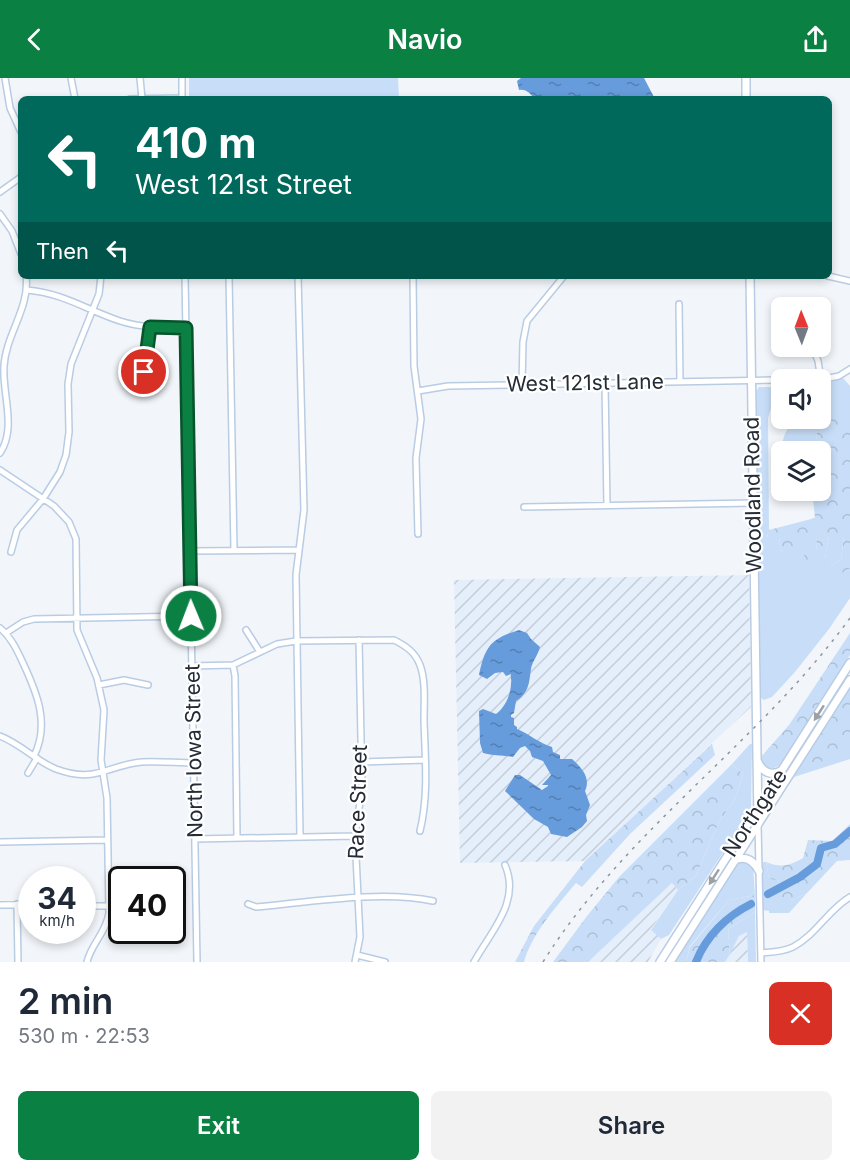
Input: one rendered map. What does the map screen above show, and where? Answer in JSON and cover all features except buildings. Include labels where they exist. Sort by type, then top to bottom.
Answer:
[{"type":"main road","points":[[746,78],[746,96]]},
{"type":"main road","name":"Woodland Road","points":[[750,279],[758,824]]},
{"type":"main road","name":"Northgate","points":[[660,962],[850,663]]},
{"type":"main road","name":"Northgate","points":[[670,962],[850,680]]},
{"type":"main road","points":[[758,760],[761,768],[766,772],[774,773],[782,770]]},
{"type":"main road","points":[[735,860],[742,858],[749,860],[759,871]]},
{"type":"street","points":[[5,78],[10,108],[18,125]]},
{"type":"street","points":[[71,78],[74,96]]},
{"type":"street","points":[[140,78],[142,96]]},
{"type":"street","points":[[182,78],[182,96]]},
{"type":"street","points":[[0,192],[18,179]]},
{"type":"street","points":[[0,214],[12,231],[18,246]]},
{"type":"street","points":[[832,277],[850,281]]},
{"type":"street","points":[[0,453],[6,441],[8,425],[4,378],[6,353],[27,290],[26,279]]},
{"type":"street","points":[[11,552],[17,530],[43,499],[60,472],[66,455],[69,432],[69,374],[74,355],[99,294],[101,279]]},
{"type":"street","name":"North Iowa Street","points":[[185,279],[197,962]]},
{"type":"street","points":[[229,279],[234,550]]},
{"type":"street","points":[[298,279],[304,510],[295,593],[300,837]]},
{"type":"street","points":[[412,279],[414,366],[421,419],[416,458],[418,534]]},
{"type":"street","points":[[522,384],[526,321],[561,279]]},
{"type":"street","points":[[27,290],[53,294],[121,321],[150,327],[186,328]]},
{"type":"street","points":[[679,304],[680,382]]},
{"type":"street","points":[[144,372],[150,327]]},
{"type":"street","points":[[831,378],[850,369]]},
{"type":"street","name":"West 121st Lane","points":[[418,391],[448,386],[771,380]]},
{"type":"street","points":[[605,383],[607,506]]},
{"type":"street","points":[[0,470],[62,514],[74,530],[79,637],[99,685],[105,722],[101,753],[107,798],[108,873]]},
{"type":"street","points":[[524,507],[754,503]]},
{"type":"street","points":[[190,551],[298,550]]},
{"type":"street","points":[[6,633],[28,620],[43,618],[191,616]]},
{"type":"street","points":[[0,628],[6,633],[33,683],[39,701],[42,732],[36,757],[28,773]]},
{"type":"street","points":[[246,630],[260,652]]},
{"type":"street","name":"Race Street","points":[[355,962],[360,937],[355,836],[362,788],[359,640]]},
{"type":"street","points":[[192,666],[233,665],[278,644],[296,641],[394,640],[413,652],[421,668],[423,687],[426,790],[420,831]]},
{"type":"street","points":[[233,665],[237,838]]},
{"type":"street","points":[[99,685],[124,680],[148,685]]},
{"type":"street","points":[[0,736],[20,745],[56,769],[81,775],[102,773],[143,762],[194,763]]},
{"type":"street","points":[[361,762],[425,760]]},
{"type":"street","points":[[758,824],[761,962]]},
{"type":"street","points":[[195,839],[355,836]]},
{"type":"street","points":[[0,842],[107,840]]},
{"type":"street","points":[[474,962],[508,905],[511,887],[505,866]]},
{"type":"street","points":[[248,904],[256,907],[403,897],[434,901]]},
{"type":"street","points":[[761,953],[786,950],[801,942],[838,905],[850,897]]},
{"type":"street","points":[[0,904],[17,904],[18,962]]},
{"type":"street","points":[[87,962],[91,950],[106,927],[108,913]]},
{"type":"street","points":[[357,955],[385,962]]},
{"type":"shaded area","points":[[749,575],[751,707],[585,861],[460,863],[454,580]]},
{"type":"shaded area","points":[[672,883],[678,890],[651,929],[661,939],[648,962],[588,962]]},
{"type":"shaded area","points":[[747,932],[748,962],[725,962],[739,936]]},
{"type":"green space","points":[[189,78],[398,78],[399,96],[189,96]]},
{"type":"green space","points":[[843,378],[850,386],[850,417],[831,417],[831,382]]},
{"type":"green space","points":[[759,387],[771,387],[771,408],[768,418],[769,530],[767,537],[779,538],[782,554],[802,537],[816,537],[817,551],[825,558],[829,536],[844,536],[841,559],[830,566],[850,568],[850,598],[795,672],[772,697],[764,700],[760,697],[755,393]]},
{"type":"green space","points":[[831,417],[850,417],[850,568],[837,576],[830,566],[841,559],[844,536],[829,536],[825,558],[806,562],[804,555],[817,551],[816,537],[802,537],[790,561],[782,554],[779,538],[767,538],[769,530],[815,518],[813,501],[831,501],[831,441],[816,441],[817,429],[831,429]]},
{"type":"green space","points":[[788,429],[817,429],[816,441],[783,441]]},
{"type":"green space","points":[[850,633],[850,655],[780,765],[772,768],[764,766],[761,757],[789,725]]},
{"type":"green space","points":[[850,680],[850,751],[791,773]]},
{"type":"green space","points":[[850,685],[850,759],[791,778]]},
{"type":"green space","points":[[712,744],[715,755],[630,834],[582,887],[576,883],[539,930],[524,962],[515,962],[534,926],[585,861]]},
{"type":"green space","points":[[752,744],[751,810],[669,935],[661,939],[651,930],[678,890],[696,876],[719,822],[735,799],[743,774],[732,764]]},
{"type":"green space","points":[[732,764],[743,774],[735,799],[719,822],[696,876],[678,890],[672,883],[588,962],[553,962],[619,877]]},
{"type":"green space","points":[[850,824],[850,860],[837,861],[807,893],[791,901],[767,901],[767,891],[780,891],[782,885],[778,880],[769,879],[766,862],[776,865],[793,863],[803,858],[808,840],[832,841]]},
{"type":"green space","points":[[741,861],[753,866],[755,895],[729,900],[690,946],[686,962],[673,962],[737,863]]},
{"type":"green space","points":[[763,862],[766,862],[769,878],[778,880],[782,885],[780,891],[791,901],[807,893],[789,913],[769,913],[763,910]]},
{"type":"green space","points":[[755,895],[755,912],[728,929],[730,954],[725,962],[686,962],[690,947],[729,900]]},
{"type":"green space","points":[[755,912],[756,962],[748,962],[747,932],[739,936],[730,954],[728,929]]},
{"type":"water","points":[[521,78],[644,78],[653,96],[532,96],[526,91],[519,90],[517,81]]},
{"type":"water","points":[[519,630],[527,633],[540,647],[532,666],[528,687],[524,695],[516,701],[514,713],[511,715],[514,718],[514,725],[517,729],[552,747],[553,752],[560,755],[560,759],[572,759],[582,770],[587,782],[585,791],[590,805],[586,815],[587,821],[567,837],[551,834],[548,827],[534,819],[505,791],[515,775],[520,775],[542,790],[548,786],[542,785],[551,775],[543,761],[532,757],[525,746],[520,748],[513,757],[483,753],[480,743],[479,711],[483,709],[496,714],[507,700],[511,682],[511,674],[506,676],[503,672],[495,673],[487,679],[479,675],[484,657],[490,645],[495,641]]},
{"type":"waterway","points":[[768,894],[800,877],[817,864],[821,848],[835,844],[850,831]]},
{"type":"waterway","points":[[696,962],[711,935],[734,914],[751,904]]},
{"type":"railway","points":[[543,962],[576,915],[613,871],[775,706],[850,618]]},
{"type":"route","points":[[144,372],[150,327],[186,328],[191,616]]}]
